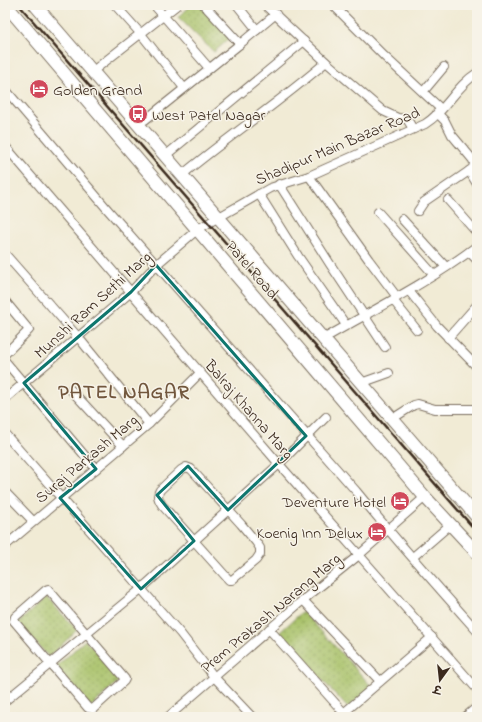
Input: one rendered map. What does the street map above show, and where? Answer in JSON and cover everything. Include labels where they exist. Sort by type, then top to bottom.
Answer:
[{"type":"main road","name":"Patel Road","points":[[6,5],[425,497],[477,552]]},
{"type":"main road","name":"Patel Road","points":[[35,5],[477,517]]},
{"type":"street","points":[[115,5],[141,34],[184,88]]},
{"type":"street","points":[[154,5],[210,68]]},
{"type":"street","points":[[98,67],[177,5]]},
{"type":"street","points":[[204,5],[240,44]]},
{"type":"street","points":[[237,5],[257,30]]},
{"type":"street","points":[[265,5],[326,62],[383,111],[398,118],[407,120],[413,129]]},
{"type":"street","points":[[333,5],[384,56],[423,92],[439,111],[452,135],[472,160],[474,165],[473,168],[424,202],[418,211]]},
{"type":"street","points":[[145,120],[276,14]]},
{"type":"street","points":[[165,156],[304,41]]},
{"type":"street","points":[[182,174],[298,86],[326,62]]},
{"type":"street","points":[[423,92],[444,67]]},
{"type":"street","name":"Shadipur Main Bazar Road","points":[[198,229],[279,184],[309,176],[428,122],[464,82],[477,73]]},
{"type":"street","points":[[5,89],[156,265],[356,491],[387,530],[476,628]]},
{"type":"street","name":"Balraj Khanna Marg","points":[[6,149],[279,464],[477,689]]},
{"type":"street","points":[[469,171],[477,184]]},
{"type":"street","points":[[309,176],[417,330]]},
{"type":"street","points":[[279,184],[385,347]]},
{"type":"street","points":[[259,194],[298,256],[346,325]]},
{"type":"street","points":[[448,200],[477,233]]},
{"type":"street","points":[[378,212],[434,275]]},
{"type":"street","points":[[402,219],[446,267]]},
{"type":"street","name":"Munshi Ram Sethi Marg","points":[[5,399],[131,292],[156,265],[198,229]]},
{"type":"street","points":[[323,338],[409,291],[477,246]]},
{"type":"street","points":[[469,252],[477,260]]},
{"type":"street","points":[[5,254],[78,337],[149,424]]},
{"type":"street","points":[[409,291],[448,338],[477,367]]},
{"type":"street","points":[[5,301],[29,330],[5,354]]},
{"type":"street","points":[[448,338],[477,305]]},
{"type":"street","points":[[5,361],[96,469]]},
{"type":"street","name":"Suraj Parkash Marg","points":[[6,543],[149,424],[200,373]]},
{"type":"street","points":[[361,383],[389,373]]},
{"type":"street","points":[[71,390],[123,446]]},
{"type":"street","points":[[392,419],[418,404],[435,409],[477,409]]},
{"type":"street","points":[[5,701],[141,589],[279,464],[326,417]]},
{"type":"street","points":[[5,434],[180,634],[215,678],[252,717]]},
{"type":"street","points":[[186,467],[191,469],[256,542],[260,548],[260,554],[256,560],[230,580],[194,541],[162,505],[158,498],[160,490],[186,467]]},
{"type":"street","points":[[5,492],[33,521]]},
{"type":"street","name":"Prem Prakash Narang Marg","points":[[168,717],[425,497]]},
{"type":"street","points":[[412,557],[451,524]]},
{"type":"street","points":[[46,590],[50,591],[86,635],[125,678],[124,681],[96,708],[88,708],[51,663],[14,621],[14,619],[46,590]]},
{"type":"street","points":[[303,600],[380,681]]},
{"type":"street","points":[[270,629],[341,715],[432,637]]},
{"type":"street","points":[[465,717],[477,707]]},
{"type":"highlighted area","points":[[156,265],[306,436],[228,510],[188,466],[157,495],[194,541],[141,589],[60,498],[96,469],[24,383],[131,292]]},
{"type":"green space","points":[[192,5],[201,5],[231,37],[214,52],[178,17]]},
{"type":"green space","points":[[46,597],[77,630],[49,657],[18,623]]},
{"type":"green space","points":[[303,611],[372,687],[348,708],[279,633]]},
{"type":"green space","points":[[85,640],[122,678],[91,707],[55,668]]},
{"type":"railway","points":[[19,5],[477,532]]},
{"type":"place","name":"Golden Grand","points":[[39,89]]},
{"type":"place","name":"West Patel Nagar","points":[[138,114]]},
{"type":"place","name":"Deventure Hotel","points":[[400,501]]},
{"type":"place","name":"Koenig Inn Delux","points":[[377,532]]},
{"type":"district","name":"PATEL NAGAR","points":[[124,391]]}]
